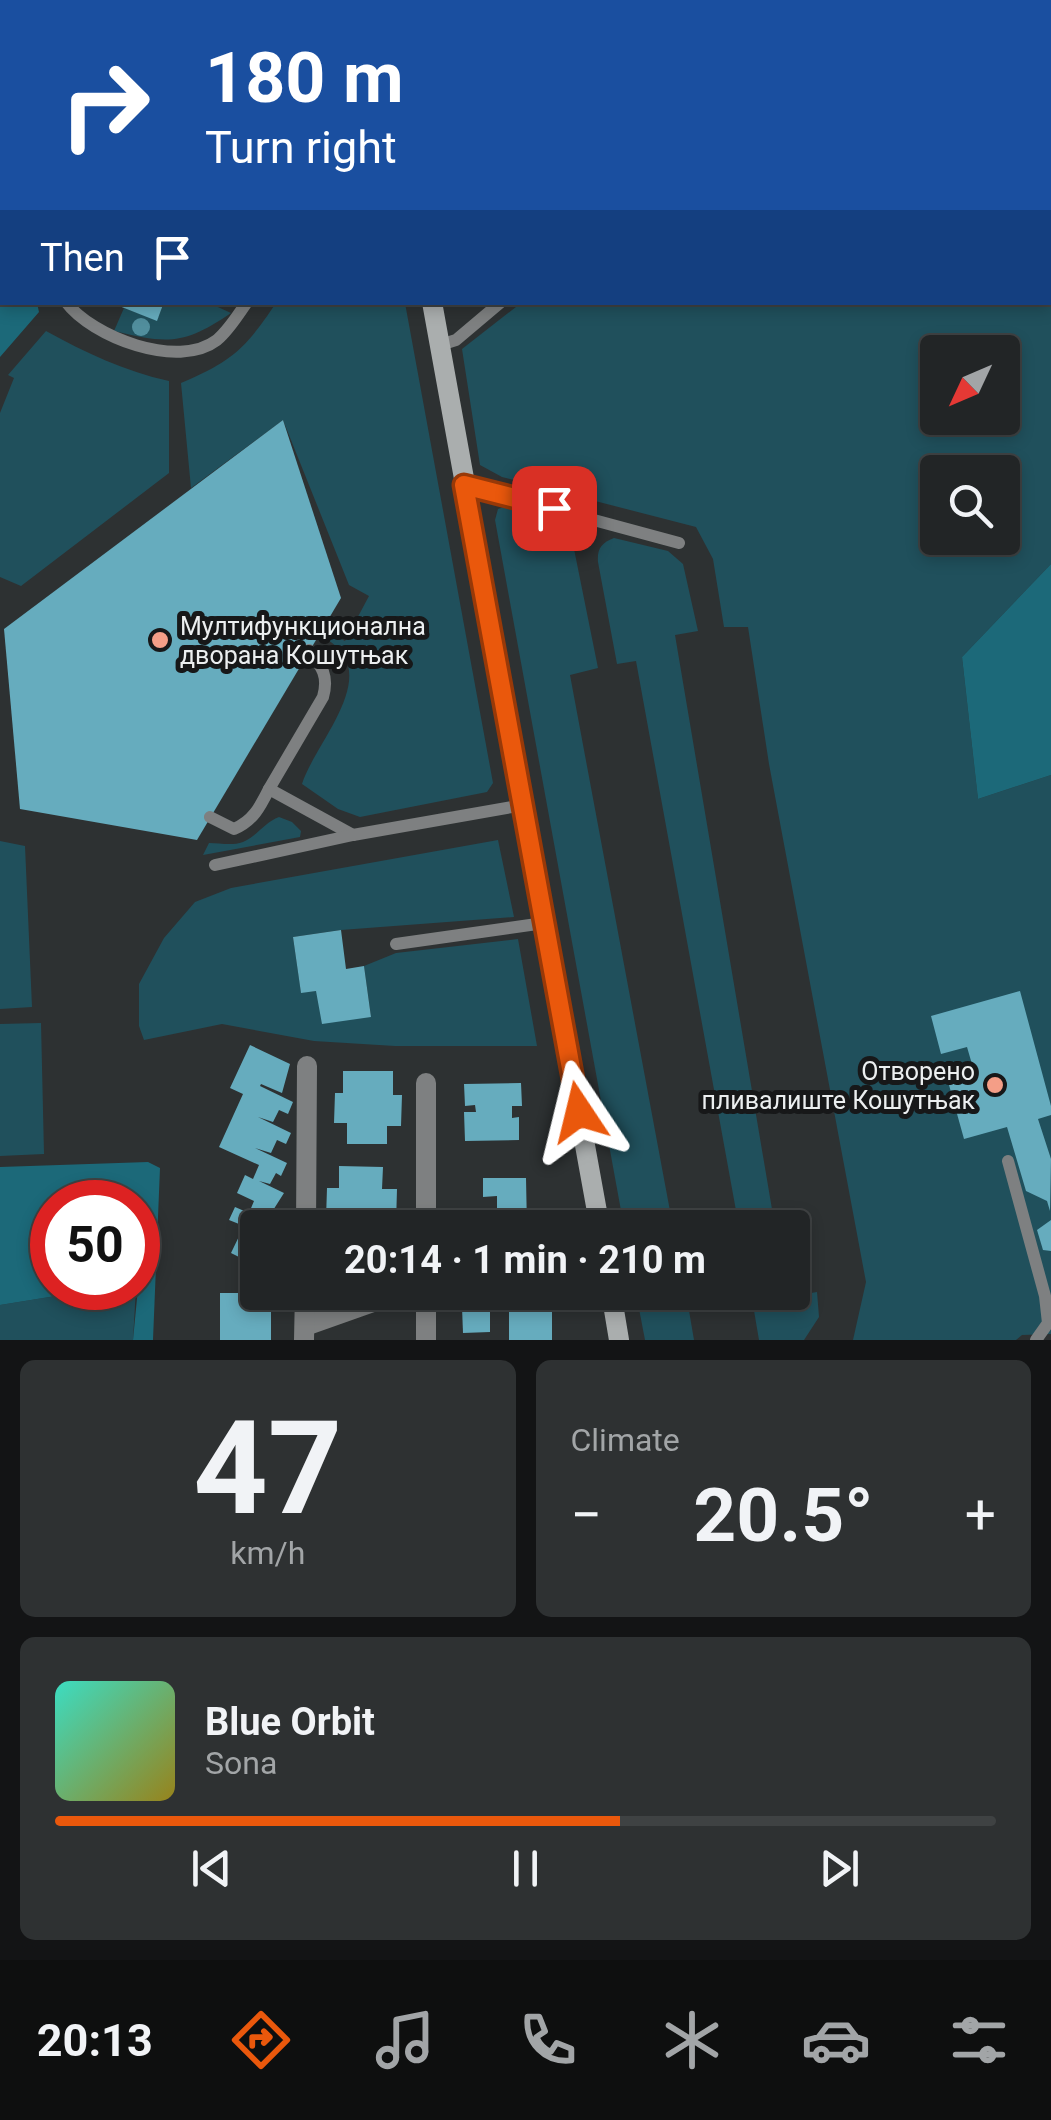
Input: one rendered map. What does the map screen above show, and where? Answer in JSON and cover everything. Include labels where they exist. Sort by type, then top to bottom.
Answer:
[{"type":"main road","points":[[433,305],[597,1210]]},
{"type":"main road","points":[[614,1310],[619,1340]]},
{"type":"street","points":[[306,1210],[307,1066]]},
{"type":"street","points":[[426,1083],[426,1210]]},
{"type":"street","points":[[305,1333],[359,1310]]},
{"type":"street","points":[[426,1310],[426,1340]]},
{"type":"lane","points":[[68,305],[79,319],[99,331],[176,354],[192,352],[217,340],[245,305]]},
{"type":"lane","points":[[440,345],[456,340],[497,305]]},
{"type":"lane","points":[[464,485],[678,543]]},
{"type":"lane","points":[[210,818],[234,830],[257,812],[323,697],[327,682],[319,661],[309,650]]},
{"type":"lane","points":[[269,789],[353,835]]},
{"type":"lane","points":[[215,865],[522,805]]},
{"type":"lane","points":[[396,944],[544,923]]},
{"type":"lane","points":[[1008,1162],[1045,1296],[1048,1323],[1036,1340]]},
{"type":"shaded area","points":[[0,305],[37,305],[39,312],[0,357]]},
{"type":"shaded area","points":[[163,305],[213,305],[231,313],[200,331],[175,339],[114,331],[124,308],[157,320]]},
{"type":"shaded area","points":[[275,305],[405,305],[493,783],[487,792],[360,817],[338,809],[302,784],[348,689],[349,670],[342,653],[326,639],[327,632],[345,641],[369,596],[349,585],[283,420],[191,488],[181,383],[213,368],[255,332]]},
{"type":"shaded area","points":[[518,305],[1051,305],[1051,564],[962,657],[978,799],[1051,775],[1051,1334],[1022,1335],[1016,1340],[853,1340],[866,1282],[769,764],[748,627],[724,627],[713,559],[696,527],[502,477],[480,465],[462,349]]},
{"type":"shaded area","points":[[46,331],[106,361],[169,381],[169,473],[21,586],[0,577],[0,413],[14,378],[8,375]]},
{"type":"shaded area","points":[[510,505],[552,522],[573,544],[598,668],[570,675],[670,1210],[621,1210],[495,520],[498,509]]},
{"type":"shaded area","points":[[614,538],[668,551],[683,564],[698,631],[675,635],[772,1210],[736,1210],[636,661],[617,664],[598,562],[598,553]]},
{"type":"shaded area","points":[[1051,564],[1051,775],[978,799],[962,657]]},
{"type":"shaded area","points":[[279,817],[292,822],[301,831],[300,837],[203,855],[209,843],[243,842]]},
{"type":"shaded area","points":[[498,840],[514,917],[293,937],[301,992],[316,991],[371,1017],[364,966],[396,953],[518,939],[537,1046],[395,1046],[314,1041],[222,1024],[144,1040],[139,1026],[139,984],[164,938],[195,902],[231,888]]},
{"type":"shaded area","points":[[0,841],[25,846],[32,1007],[0,1009]]},
{"type":"shaded area","points":[[41,1023],[44,1154],[0,1156],[0,1024]]},
{"type":"shaded area","points":[[148,1162],[160,1168],[160,1180],[30,1180],[30,1300],[0,1305],[0,1167]]},
{"type":"shaded area","points":[[817,1292],[819,1317],[804,1340],[759,1340],[754,1310],[810,1310],[810,1293]]},
{"type":"shaded area","points":[[30,1300],[30,1310],[135,1310],[133,1340],[0,1340],[0,1305]]},
{"type":"shaded area","points":[[136,1310],[154,1310],[153,1340],[133,1340]]},
{"type":"shaded area","points":[[639,1310],[689,1310],[694,1340],[645,1340]]},
{"type":"building","points":[[117,305],[163,305],[157,321]]},
{"type":"building","name":"Мултифункционална дворана Кошутњак","points":[[283,420],[341,598],[197,840],[20,809],[4,629]]},
{"type":"building","points":[[341,930],[346,969],[364,966],[371,1017],[322,1024],[316,991],[301,993],[293,937]]},
{"type":"building","points":[[1020,991],[1051,1106],[1051,1115],[1038,1119],[1051,1159],[1050,1211],[1047,1201],[1026,1191],[1007,1127],[964,1139],[949,1085],[976,1078],[967,1047],[941,1054],[931,1016]]},
{"type":"building","points":[[250,1045],[290,1064],[282,1093],[260,1086],[293,1102],[288,1114],[279,1110],[273,1122],[258,1117],[291,1133],[286,1144],[277,1140],[271,1153],[255,1148],[287,1163],[281,1176],[276,1173],[270,1184],[259,1181],[284,1193],[273,1210],[250,1210],[254,1201],[237,1193],[245,1175],[253,1179],[259,1165],[219,1147],[243,1094],[230,1088]]},
{"type":"building","points":[[343,1071],[393,1071],[393,1095],[402,1095],[401,1126],[387,1126],[387,1144],[347,1144],[347,1123],[334,1123],[335,1093],[343,1093]]},
{"type":"building","points":[[521,1083],[522,1106],[512,1106],[512,1118],[519,1117],[519,1140],[465,1141],[464,1112],[476,1112],[475,1105],[465,1106],[464,1084]]},
{"type":"building","points":[[339,1166],[383,1167],[382,1189],[397,1189],[396,1210],[326,1210],[327,1188],[339,1188]]},
{"type":"building","points":[[483,1178],[526,1178],[527,1210],[497,1210],[497,1196],[483,1197]]},
{"type":"building","points":[[235,1207],[242,1210],[240,1224],[229,1220]]},
{"type":"building","points":[[1051,1220],[1051,1251],[1043,1250],[1037,1230]]},
{"type":"building","points":[[240,1234],[240,1258],[231,1253]]},
{"type":"building","points":[[220,1293],[240,1293],[240,1310],[271,1310],[271,1340],[220,1340]]},
{"type":"building","points":[[462,1310],[490,1310],[490,1332],[463,1333]]},
{"type":"building","points":[[509,1310],[552,1310],[552,1340],[509,1340]]},
{"type":"place","name":"Мултифункционална дворана Кошутњак","points":[[160,640]]},
{"type":"place","name":"Отворено пливалиште Кошутњак","points":[[995,1085]]},
{"type":"route","points":[[554,508],[464,485],[579,1112]]}]
